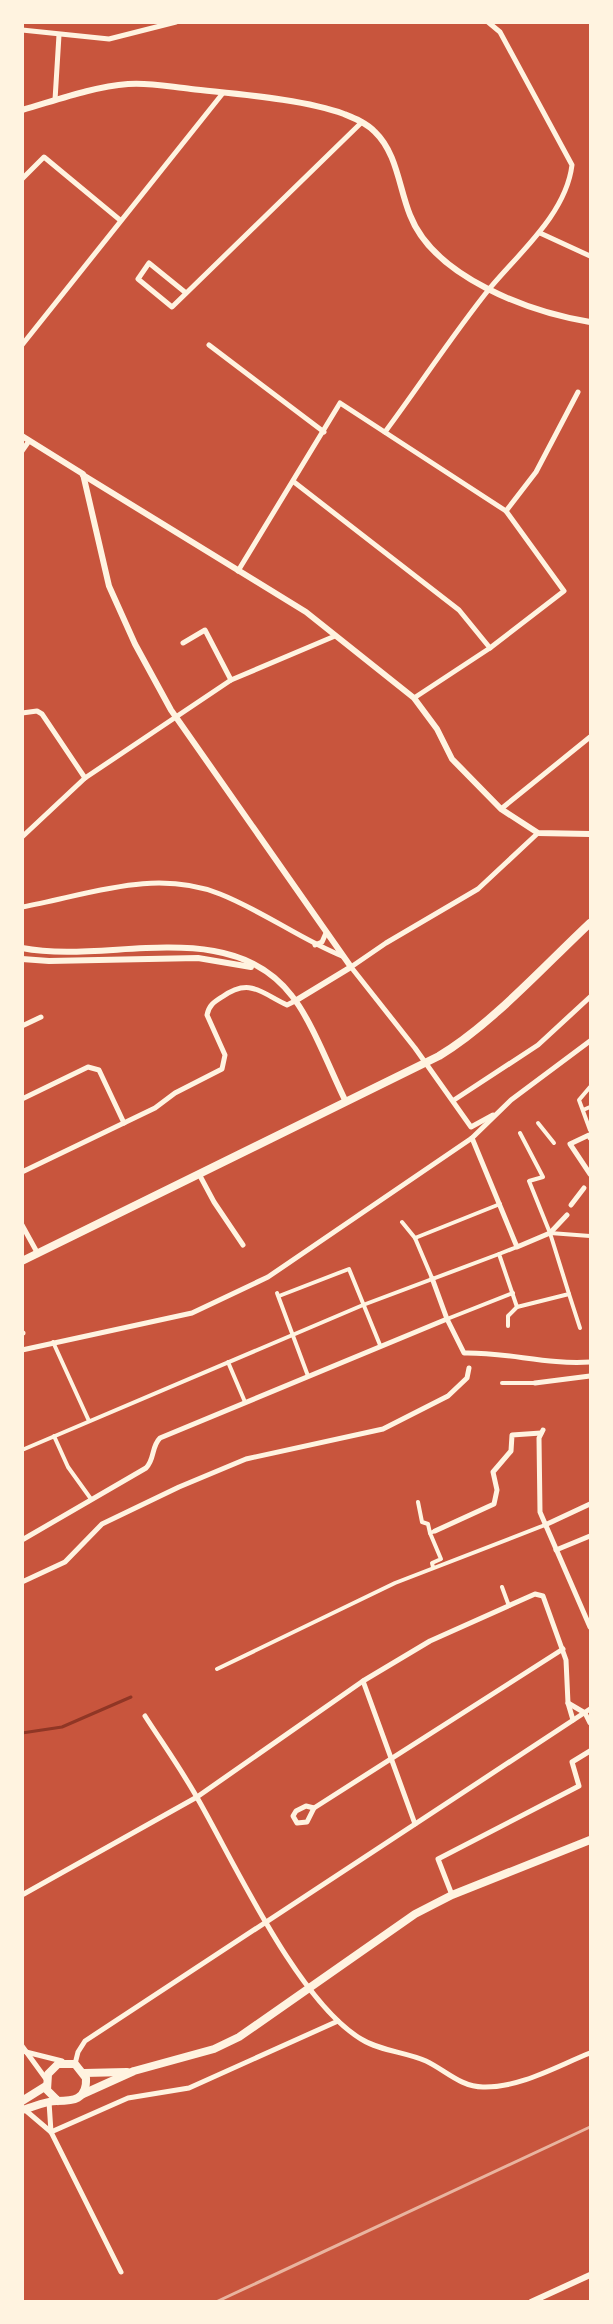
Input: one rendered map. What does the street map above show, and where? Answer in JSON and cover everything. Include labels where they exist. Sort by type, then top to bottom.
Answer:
[{"type":"main road","points":[[22,1261],[454,1047],[591,923]]},
{"type":"main road","points":[[23,2107],[46,2082],[54,2066],[72,2063],[84,2073],[102,2075],[134,2071],[214,2049],[239,2037],[308,1986],[414,1914],[452,1895],[591,1840]]},
{"type":"main road","points":[[23,2107],[71,2102],[83,2094],[134,2071]]},
{"type":"main road","points":[[83,2094],[86,2084],[84,2073]]},
{"type":"main road","points":[[46,2082],[54,2102]]},
{"type":"street","points":[[22,30],[109,39],[176,22]]},
{"type":"street","points":[[385,432],[490,288],[540,233],[570,177],[572,165],[500,32],[488,22]]},
{"type":"street","points":[[55,100],[59,35]]},
{"type":"street","points":[[22,110],[108,86],[132,84],[223,93],[325,109],[362,122],[375,132],[385,146],[395,166],[410,216],[424,241],[462,273],[490,288],[542,310],[591,322]]},
{"type":"street","points":[[22,345],[223,93]]},
{"type":"street","points":[[186,293],[149,263],[138,279],[172,307],[362,122]]},
{"type":"street","points":[[22,179],[44,157],[120,220]]},
{"type":"street","points":[[540,233],[591,256]]},
{"type":"street","points":[[209,345],[324,432]]},
{"type":"street","points":[[506,511],[536,472],[578,392]]},
{"type":"street","points":[[238,571],[340,404],[506,511],[564,591],[490,648],[414,698]]},
{"type":"street","points":[[22,436],[306,612],[414,698],[437,729],[452,759],[501,810],[538,832],[591,834]]},
{"type":"street","points":[[22,451],[29,441]]},
{"type":"street","points":[[83,474],[109,586],[135,644],[177,718],[342,956],[415,1047],[471,1127],[497,1113]]},
{"type":"street","points":[[294,482],[459,610],[490,648]]},
{"type":"street","points":[[183,643],[205,630],[231,680]]},
{"type":"street","points":[[22,837],[85,778],[231,680],[335,636]]},
{"type":"street","points":[[22,712],[37,711],[42,714],[85,778]]},
{"type":"street","points":[[501,810],[591,737]]},
{"type":"street","points":[[22,1172],[155,1108],[175,1093],[222,1069],[225,1055],[207,1015],[212,1004],[233,989],[246,987],[262,991],[287,1005],[478,889],[538,832]]},
{"type":"street","points":[[22,907],[124,885],[152,882],[178,883],[220,894],[313,945],[342,956]]},
{"type":"street","points":[[313,945],[322,942],[326,933]]},
{"type":"street","points":[[22,948],[53,952],[199,949],[237,957],[261,969],[281,984],[296,1000],[346,1102]]},
{"type":"street","points":[[22,959],[74,961],[198,958],[261,969]]},
{"type":"street","points":[[454,1100],[538,1045],[591,997]]},
{"type":"street","points":[[22,1026],[41,1017]]},
{"type":"street","points":[[22,1350],[53,1342],[101,1335],[192,1313],[240,1292],[287,1266],[472,1138],[511,1100],[591,1041]]},
{"type":"street","points":[[22,1099],[88,1067],[93,1067],[99,1070],[124,1123]]},
{"type":"street","points":[[591,1087],[579,1097],[590,1134],[567,1145],[591,1174]]},
{"type":"street","points":[[583,1110],[591,1107]]},
{"type":"street","points":[[538,1123],[554,1143]]},
{"type":"street","points":[[520,1133],[543,1177],[529,1181],[550,1233],[580,1328]]},
{"type":"street","points":[[472,1138],[517,1247]]},
{"type":"street","points":[[199,1174],[214,1202],[243,1245]]},
{"type":"street","points":[[571,1205],[584,1188]]},
{"type":"street","points":[[415,1238],[500,1204]]},
{"type":"street","points":[[22,1450],[363,1305],[550,1233],[567,1215]]},
{"type":"street","points":[[22,1582],[65,1562],[102,1524],[179,1487],[246,1459],[383,1429],[447,1396],[468,1367],[415,1238],[402,1222]]},
{"type":"street","points":[[22,1225],[38,1254]]},
{"type":"street","points":[[550,1233],[591,1236]]},
{"type":"street","points":[[500,1254],[517,1307]]},
{"type":"street","points":[[308,1376],[278,1294],[349,1269],[380,1345]]},
{"type":"street","points":[[22,1540],[146,1468],[153,1459],[154,1446],[160,1438],[380,1345],[513,1293]]},
{"type":"street","points":[[508,1326],[508,1316],[517,1307],[569,1294]]},
{"type":"street","points":[[53,1342],[89,1420]]},
{"type":"street","points":[[464,1353],[491,1353],[544,1362],[591,1362]]},
{"type":"street","points":[[228,1362],[245,1402]]},
{"type":"street","points":[[502,1383],[535,1383],[591,1376]]},
{"type":"street","points":[[433,1532],[494,1504],[496,1490],[493,1472],[512,1451],[512,1435],[542,1431],[540,1512],[591,1627]]},
{"type":"street","points":[[54,1436],[68,1467],[92,1499]]},
{"type":"street","points":[[417,1502],[422,1522],[428,1524],[433,1532],[441,1559],[432,1563],[433,1567]]},
{"type":"street","points":[[217,1669],[333,1611],[433,1567],[545,1526],[591,1504]]},
{"type":"street","points":[[556,1550],[590,1536]]},
{"type":"street","points":[[502,1587],[509,1606]]},
{"type":"street","points":[[22,1895],[197,1797],[363,1681],[430,1641],[535,1594],[543,1596],[563,1649],[568,1703],[573,1720]]},
{"type":"street","points":[[314,1808],[563,1649]]},
{"type":"street","points":[[363,1681],[415,1824]]},
{"type":"street","points":[[568,1703],[588,1711]]},
{"type":"street","points":[[24,2049],[72,2063],[86,2042],[588,1711]]},
{"type":"street","points":[[588,1711],[591,1723]]},
{"type":"street","points":[[145,1716],[197,1797],[267,1923],[308,1986],[338,2021],[363,2040],[425,2060],[463,2083],[481,2087],[500,2086],[536,2076],[591,2053]]},
{"type":"street","points":[[452,1895],[438,1859],[579,1786],[572,1762],[591,1751]]},
{"type":"street","points":[[51,2132],[128,2098],[189,2088],[338,2021]]},
{"type":"street","points":[[24,2049],[46,2082]]},
{"type":"street","points":[[51,2132],[54,2102]]},
{"type":"street","points":[[23,2107],[51,2132],[121,2272]]},
{"type":"street","points":[[531,2301],[591,2275]]},
{"type":"waterway","points":[[22,1733],[62,1727],[131,1697]]},
{"type":"railway","points":[[216,2302],[590,2127]]}]
